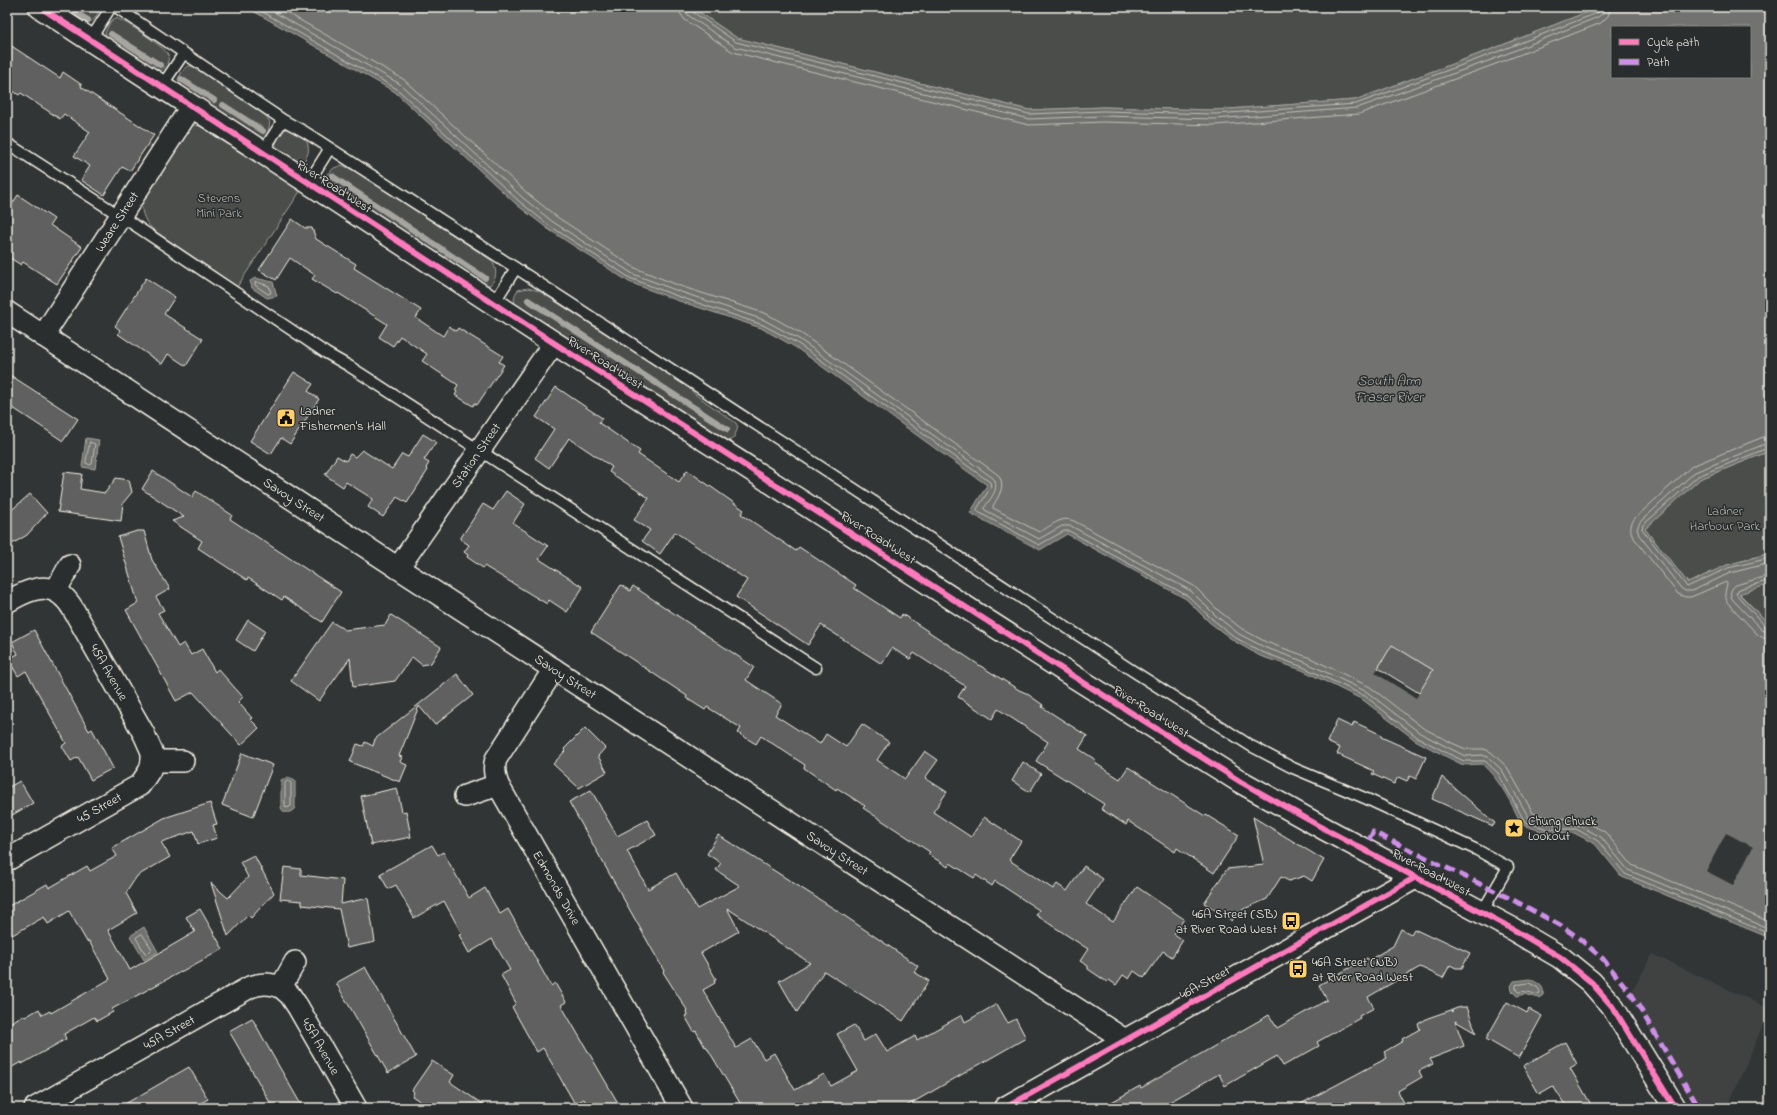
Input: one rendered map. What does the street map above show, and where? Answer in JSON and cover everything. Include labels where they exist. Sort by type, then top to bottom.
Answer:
[{"type":"main road","name":"River Road West","points":[[44,8],[161,88],[554,343],[1241,782],[1482,912],[1560,957],[1591,982],[1619,1016],[1675,1108]]},
{"type":"main road","name":"46A Street","points":[[1005,1108],[1416,877]]},
{"type":"street","name":"Weare Street","points":[[43,336],[191,107]]},
{"type":"street","name":"Savoy Street","points":[[7,312],[1124,1040]]},
{"type":"street","name":"Station Street","points":[[398,568],[554,343]]},
{"type":"street","points":[[7,602],[29,590],[38,588],[56,590],[70,565]]},
{"type":"street","name":"45A Avenue","points":[[56,590],[63,595],[68,602],[144,734],[152,752],[152,761]]},
{"type":"street","name":"Edmonds Drive","points":[[554,669],[496,759],[494,766],[498,785],[682,1108]]},
{"type":"street","points":[[152,761],[183,762]]},
{"type":"street","name":"45 Street","points":[[7,860],[140,785],[150,770],[152,761]]},
{"type":"street","points":[[465,796],[498,785]]},
{"type":"street","points":[[281,987],[295,962]]},
{"type":"street","name":"45A Street","points":[[35,1108],[250,987],[270,983],[281,987]]},
{"type":"street","name":"45A Avenue","points":[[281,987],[290,995],[298,1007],[356,1108]]},
{"type":"lane","points":[[90,40],[111,7]]},
{"type":"lane","points":[[116,7],[283,120],[330,148],[516,268],[1133,671],[1252,746],[1293,768],[1367,799],[1477,850],[1508,868],[1482,912]]},
{"type":"lane","points":[[161,88],[184,53]]},
{"type":"lane","points":[[262,153],[283,120]]},
{"type":"lane","points":[[7,143],[121,216],[326,353],[349,366],[816,668]]},
{"type":"lane","points":[[308,183],[330,148]]},
{"type":"lane","points":[[494,303],[516,268]]},
{"type":"shaded area","points":[[1652,954],[1770,1009],[1727,1108],[1695,1108],[1630,996]]},
{"type":"green space","points":[[63,7],[98,7],[98,12],[95,19],[88,23],[74,17]]},
{"type":"green space","points":[[692,7],[1600,7],[1355,100],[1214,110],[1103,107],[1029,110],[737,38]]},
{"type":"green space","points":[[115,18],[134,28],[165,50],[168,54],[168,59],[161,71],[154,70],[107,38],[105,33],[110,22]]},
{"type":"green space","points":[[187,66],[194,66],[204,72],[266,116],[270,122],[268,132],[263,139],[183,87],[178,79]]},
{"type":"green space","name":"Stevens Mini Park","points":[[193,125],[207,129],[301,190],[237,287],[155,231],[146,222],[143,215],[141,202],[189,126]]},
{"type":"green space","points":[[286,129],[298,132],[306,140],[308,151],[303,162],[297,163],[275,148],[276,142],[282,132]]},
{"type":"green space","points":[[342,165],[355,171],[491,260],[496,273],[493,282],[490,285],[483,285],[327,182],[327,174],[334,168]]},
{"type":"green space","points":[[528,288],[539,291],[687,386],[696,395],[736,423],[738,427],[734,438],[728,441],[722,438],[516,306],[514,300],[518,290]]},
{"type":"green space","name":"Ladner Harbour Park","points":[[1770,451],[1770,553],[1727,565],[1688,583],[1645,529],[1700,479]]},
{"type":"green space","points":[[1770,584],[1770,625],[1739,593]]},
{"type":"water","name":"South Arm Fraser River","points":[[246,7],[692,7],[737,38],[1029,110],[1103,107],[1214,110],[1355,100],[1600,7],[1770,7],[1770,451],[1700,479],[1645,529],[1688,583],[1727,565],[1770,553],[1770,584],[1739,594],[1770,625],[1770,938],[1622,877],[1595,844],[1574,833],[1548,833],[1522,825],[1500,785],[1482,764],[1463,765],[1415,740],[1363,700],[1302,670],[1260,656],[1234,641],[1209,622],[1186,599],[1067,534],[1040,550],[970,513],[987,485],[795,347],[761,328],[676,300],[629,282],[548,229],[517,205],[395,92]]},
{"type":"water","points":[[255,278],[273,282],[277,296],[267,298],[252,288],[250,281]]},
{"type":"water","points":[[86,438],[99,440],[95,469],[82,467]]},
{"type":"water","points":[[288,777],[295,781],[295,808],[292,811],[284,812],[281,808],[281,780]]},
{"type":"water","points":[[144,927],[158,952],[144,960],[130,936]]},
{"type":"water","points":[[1530,979],[1540,985],[1543,989],[1543,995],[1539,998],[1525,994],[1517,996],[1512,991],[1511,986],[1514,981]]},
{"type":"pier","points":[[1392,645],[1433,670],[1416,698],[1375,673]]},
{"type":"pier","points":[[1726,833],[1753,847],[1733,885],[1706,871]]},
{"type":"building","points":[[7,43],[60,78],[63,72],[82,85],[81,87],[154,135],[130,171],[122,167],[104,195],[81,180],[90,166],[74,156],[90,132],[64,114],[60,119],[21,93],[19,95],[7,87]]},
{"type":"building","points":[[18,195],[54,219],[50,225],[82,247],[57,284],[23,262],[21,265],[7,256],[7,212]]},
{"type":"building","points":[[292,219],[305,228],[312,228],[316,239],[356,264],[354,268],[421,310],[416,318],[443,336],[449,326],[456,331],[458,328],[503,356],[499,362],[504,365],[477,405],[474,403],[473,406],[455,395],[457,392],[455,390],[458,385],[422,361],[427,354],[400,336],[393,346],[379,337],[387,324],[338,293],[337,294],[312,279],[315,275],[290,258],[276,280],[259,270]]},
{"type":"building","points":[[146,278],[175,297],[164,314],[203,339],[186,366],[168,354],[162,364],[118,334],[120,330],[115,326]]},
{"type":"building","name":"Ladner Fishermen's Hall","points":[[294,372],[313,384],[308,391],[319,399],[290,444],[281,438],[271,454],[250,441]]},
{"type":"building","points":[[7,373],[78,419],[63,441],[7,404]]},
{"type":"building","points":[[556,387],[602,418],[599,423],[640,451],[638,454],[679,482],[687,470],[744,510],[741,514],[796,551],[799,547],[856,585],[854,588],[900,618],[902,614],[979,665],[1026,693],[1043,705],[1042,707],[1087,736],[1079,749],[1096,760],[1095,763],[1120,779],[1128,767],[1205,816],[1206,815],[1239,835],[1214,873],[1177,848],[1175,852],[1128,821],[1126,825],[1101,809],[1104,804],[1036,761],[1048,742],[998,709],[992,719],[958,697],[965,686],[914,653],[910,659],[892,648],[882,664],[821,625],[808,645],[736,597],[747,580],[675,532],[660,554],[642,541],[650,530],[634,520],[649,498],[609,472],[612,467],[569,438],[549,468],[535,458],[554,429],[536,417]]},
{"type":"building","points":[[423,434],[436,442],[424,460],[429,463],[426,468],[428,470],[407,503],[397,497],[383,517],[368,507],[373,499],[346,482],[343,487],[325,475],[337,456],[346,461],[350,454],[355,457],[362,450],[392,469],[402,454],[408,457]]},
{"type":"building","points":[[153,471],[192,497],[196,491],[232,515],[230,519],[341,592],[322,622],[284,597],[282,600],[248,578],[247,580],[198,548],[202,541],[172,521],[184,517],[142,489]]},
{"type":"building","points":[[64,472],[82,474],[80,489],[105,493],[116,478],[129,480],[132,492],[123,503],[121,521],[58,512]]},
{"type":"building","points":[[506,491],[525,504],[513,523],[548,546],[539,559],[583,587],[567,612],[549,600],[547,604],[484,566],[483,568],[467,557],[468,555],[464,552],[469,545],[460,539],[483,504],[493,510]]},
{"type":"building","points":[[30,494],[47,513],[27,535],[7,547],[7,514]]},
{"type":"building","points":[[137,531],[144,531],[152,560],[170,589],[156,597],[164,610],[158,613],[178,647],[184,643],[191,655],[202,649],[215,672],[218,669],[243,697],[238,702],[252,718],[250,719],[259,728],[241,745],[193,692],[176,701],[126,610],[138,603],[118,537]]},
{"type":"building","points":[[621,585],[630,591],[633,586],[754,667],[746,680],[782,704],[775,715],[820,744],[826,734],[846,747],[862,724],[889,742],[877,760],[905,779],[925,751],[938,760],[925,778],[947,792],[933,812],[971,837],[984,817],[1021,841],[1009,860],[1053,889],[1057,884],[1067,891],[1084,866],[1103,879],[1086,904],[1113,922],[1137,887],[1184,919],[1174,934],[1183,940],[1172,957],[1163,951],[1144,978],[1134,971],[1129,979],[1123,975],[1116,985],[1109,980],[1107,982],[1088,969],[1088,966],[1080,961],[1088,949],[1036,915],[1039,910],[995,881],[992,886],[976,875],[974,878],[950,863],[948,867],[928,854],[930,852],[863,808],[865,806],[837,788],[836,790],[804,768],[805,765],[761,736],[756,744],[738,733],[741,728],[707,707],[705,710],[686,698],[687,696],[591,632]]},
{"type":"building","points":[[391,615],[441,647],[431,663],[422,665],[412,657],[395,681],[353,687],[350,658],[319,701],[291,681],[332,622],[345,630],[385,625]]},
{"type":"building","points":[[248,620],[265,631],[253,651],[236,640]]},
{"type":"building","points":[[34,630],[89,731],[92,729],[113,768],[91,780],[78,757],[71,761],[62,746],[66,743],[26,671],[18,676],[8,659],[18,654],[12,642]]},
{"type":"building","points":[[1392,645],[1433,670],[1419,693],[1378,668]]},
{"type":"building","points":[[457,674],[473,695],[435,725],[419,706],[399,756],[402,757],[400,762],[407,765],[400,782],[350,762],[357,744],[363,746],[365,742],[373,746],[375,739]]},
{"type":"building","points":[[1337,720],[1352,727],[1354,722],[1382,735],[1381,737],[1426,757],[1416,779],[1410,776],[1407,781],[1398,777],[1394,784],[1372,774],[1374,771],[1337,754],[1340,748],[1327,742]]},
{"type":"building","points":[[585,728],[605,748],[598,756],[607,772],[579,788],[553,764],[565,751],[564,749]]},
{"type":"building","points":[[242,753],[273,765],[253,817],[222,805]]},
{"type":"building","points":[[1023,762],[1041,774],[1030,792],[1012,781]]},
{"type":"building","points":[[1442,777],[1495,823],[1493,826],[1432,799]]},
{"type":"building","points":[[20,781],[33,803],[7,818],[7,788]]},
{"type":"building","points":[[397,788],[402,812],[406,811],[411,837],[371,845],[361,796]]},
{"type":"building","points":[[591,790],[617,836],[647,820],[656,835],[627,851],[648,889],[676,873],[697,909],[740,886],[716,870],[721,863],[707,854],[718,835],[836,910],[918,966],[914,972],[929,981],[903,1021],[824,971],[797,1012],[779,981],[810,963],[727,908],[739,931],[701,953],[716,979],[714,980],[715,983],[703,990],[736,1048],[752,1039],[764,1059],[774,1053],[795,1090],[824,1074],[831,1086],[858,1071],[837,1034],[854,1025],[864,1041],[876,1034],[887,1052],[915,1036],[917,1040],[962,1015],[965,1022],[997,1004],[1008,1023],[1016,1019],[1026,1038],[903,1108],[743,1108],[706,1046],[705,1047],[696,1031],[694,1032],[685,1016],[687,1015],[687,1010],[663,972],[664,971],[658,960],[569,802]]},
{"type":"building","points":[[210,803],[217,824],[213,825],[217,838],[198,844],[194,831],[161,842],[170,857],[137,876],[126,893],[137,913],[108,930],[130,970],[195,932],[186,917],[200,909],[223,949],[112,1009],[113,1012],[97,1021],[94,1017],[64,1034],[66,1039],[22,1064],[21,1062],[7,1070],[7,1025],[23,1015],[25,1017],[39,1009],[42,1015],[50,1011],[51,1013],[110,979],[89,941],[87,942],[69,911],[48,924],[44,917],[7,938],[7,907],[47,884],[49,888],[87,866],[90,871],[117,856],[112,848],[164,818]]},
{"type":"building","points":[[1253,817],[1324,860],[1312,881],[1304,876],[1289,881],[1281,877],[1267,899],[1237,912],[1232,921],[1204,903],[1227,869],[1264,865]]},
{"type":"building","points":[[432,845],[438,855],[443,852],[469,898],[485,888],[500,914],[508,909],[551,986],[555,983],[566,1002],[561,1005],[621,1108],[589,1108],[584,1099],[575,1104],[543,1048],[537,1052],[512,1007],[516,1003],[501,975],[510,970],[492,939],[469,953],[459,935],[462,934],[444,901],[414,918],[396,885],[388,889],[380,874]]},
{"type":"building","points":[[254,855],[274,893],[251,918],[248,915],[228,936],[211,883],[228,898],[248,877],[240,862]]},
{"type":"building","points":[[284,867],[301,869],[301,875],[343,880],[341,904],[368,898],[375,942],[347,948],[339,909],[302,905],[302,901],[280,899]]},
{"type":"building","points":[[1401,929],[1411,934],[1414,929],[1433,938],[1434,936],[1470,953],[1462,968],[1456,968],[1450,965],[1443,978],[1420,967],[1368,997],[1374,1008],[1359,1016],[1360,1018],[1317,1042],[1319,1046],[1283,1066],[1277,1056],[1225,1086],[1219,1074],[1159,1108],[1101,1108],[1140,1086],[1141,1088],[1269,1015],[1277,1028],[1327,1000],[1319,985],[1367,958],[1369,960],[1393,946]]},
{"type":"building","points":[[365,967],[416,1057],[388,1073],[336,983]]},
{"type":"building","points":[[1507,1002],[1527,1013],[1529,1009],[1542,1016],[1519,1058],[1486,1039]]},
{"type":"building","points":[[1460,1007],[1467,1007],[1476,1033],[1455,1021],[1464,1046],[1430,1059],[1433,1064],[1419,1071],[1422,1077],[1398,1091],[1404,1103],[1395,1108],[1293,1108],[1387,1058],[1384,1052],[1403,1041],[1402,1039],[1420,1029],[1418,1024],[1428,1018],[1451,1010],[1452,1012],[1452,1010]]},
{"type":"building","points":[[252,1018],[303,1108],[273,1108],[229,1031]]},
{"type":"building","points":[[1565,1042],[1577,1064],[1570,1068],[1593,1108],[1567,1108],[1553,1086],[1539,1094],[1523,1066]]},
{"type":"building","points":[[432,1061],[454,1075],[450,1082],[488,1108],[430,1108],[412,1096],[414,1092],[412,1090]]},
{"type":"building","points":[[189,1067],[208,1099],[193,1108],[118,1108]]},
{"type":"waterway","points":[[76,13],[88,20]]},
{"type":"waterway","points":[[111,34],[160,65]]},
{"type":"waterway","points":[[181,79],[214,100]]},
{"type":"waterway","points":[[223,105],[263,131]]},
{"type":"waterway","points":[[332,176],[485,278]]},
{"type":"waterway","points":[[528,300],[727,429]]},
{"type":"marked path","points":[[1369,840],[1373,832],[1513,900],[1560,925],[1580,939],[1603,959],[1632,995],[1699,1108]]},
{"type":"cycle path","points":[[40,7],[554,343],[1241,782],[1325,829],[1509,927],[1560,957],[1591,982],[1612,1006],[1675,1108]]},
{"type":"cycle path","points":[[1005,1108],[1416,877]]},
{"type":"place","name":"Ladner Fishermen's Hall","points":[[286,418]]},
{"type":"place","name":"Chung Chuck Lookout","points":[[1514,828]]},
{"type":"place","name":"46A Street (SB) at River Road West","points":[[1291,921]]},
{"type":"place","name":"46A Street (NB) at River Road West","points":[[1298,969]]}]
